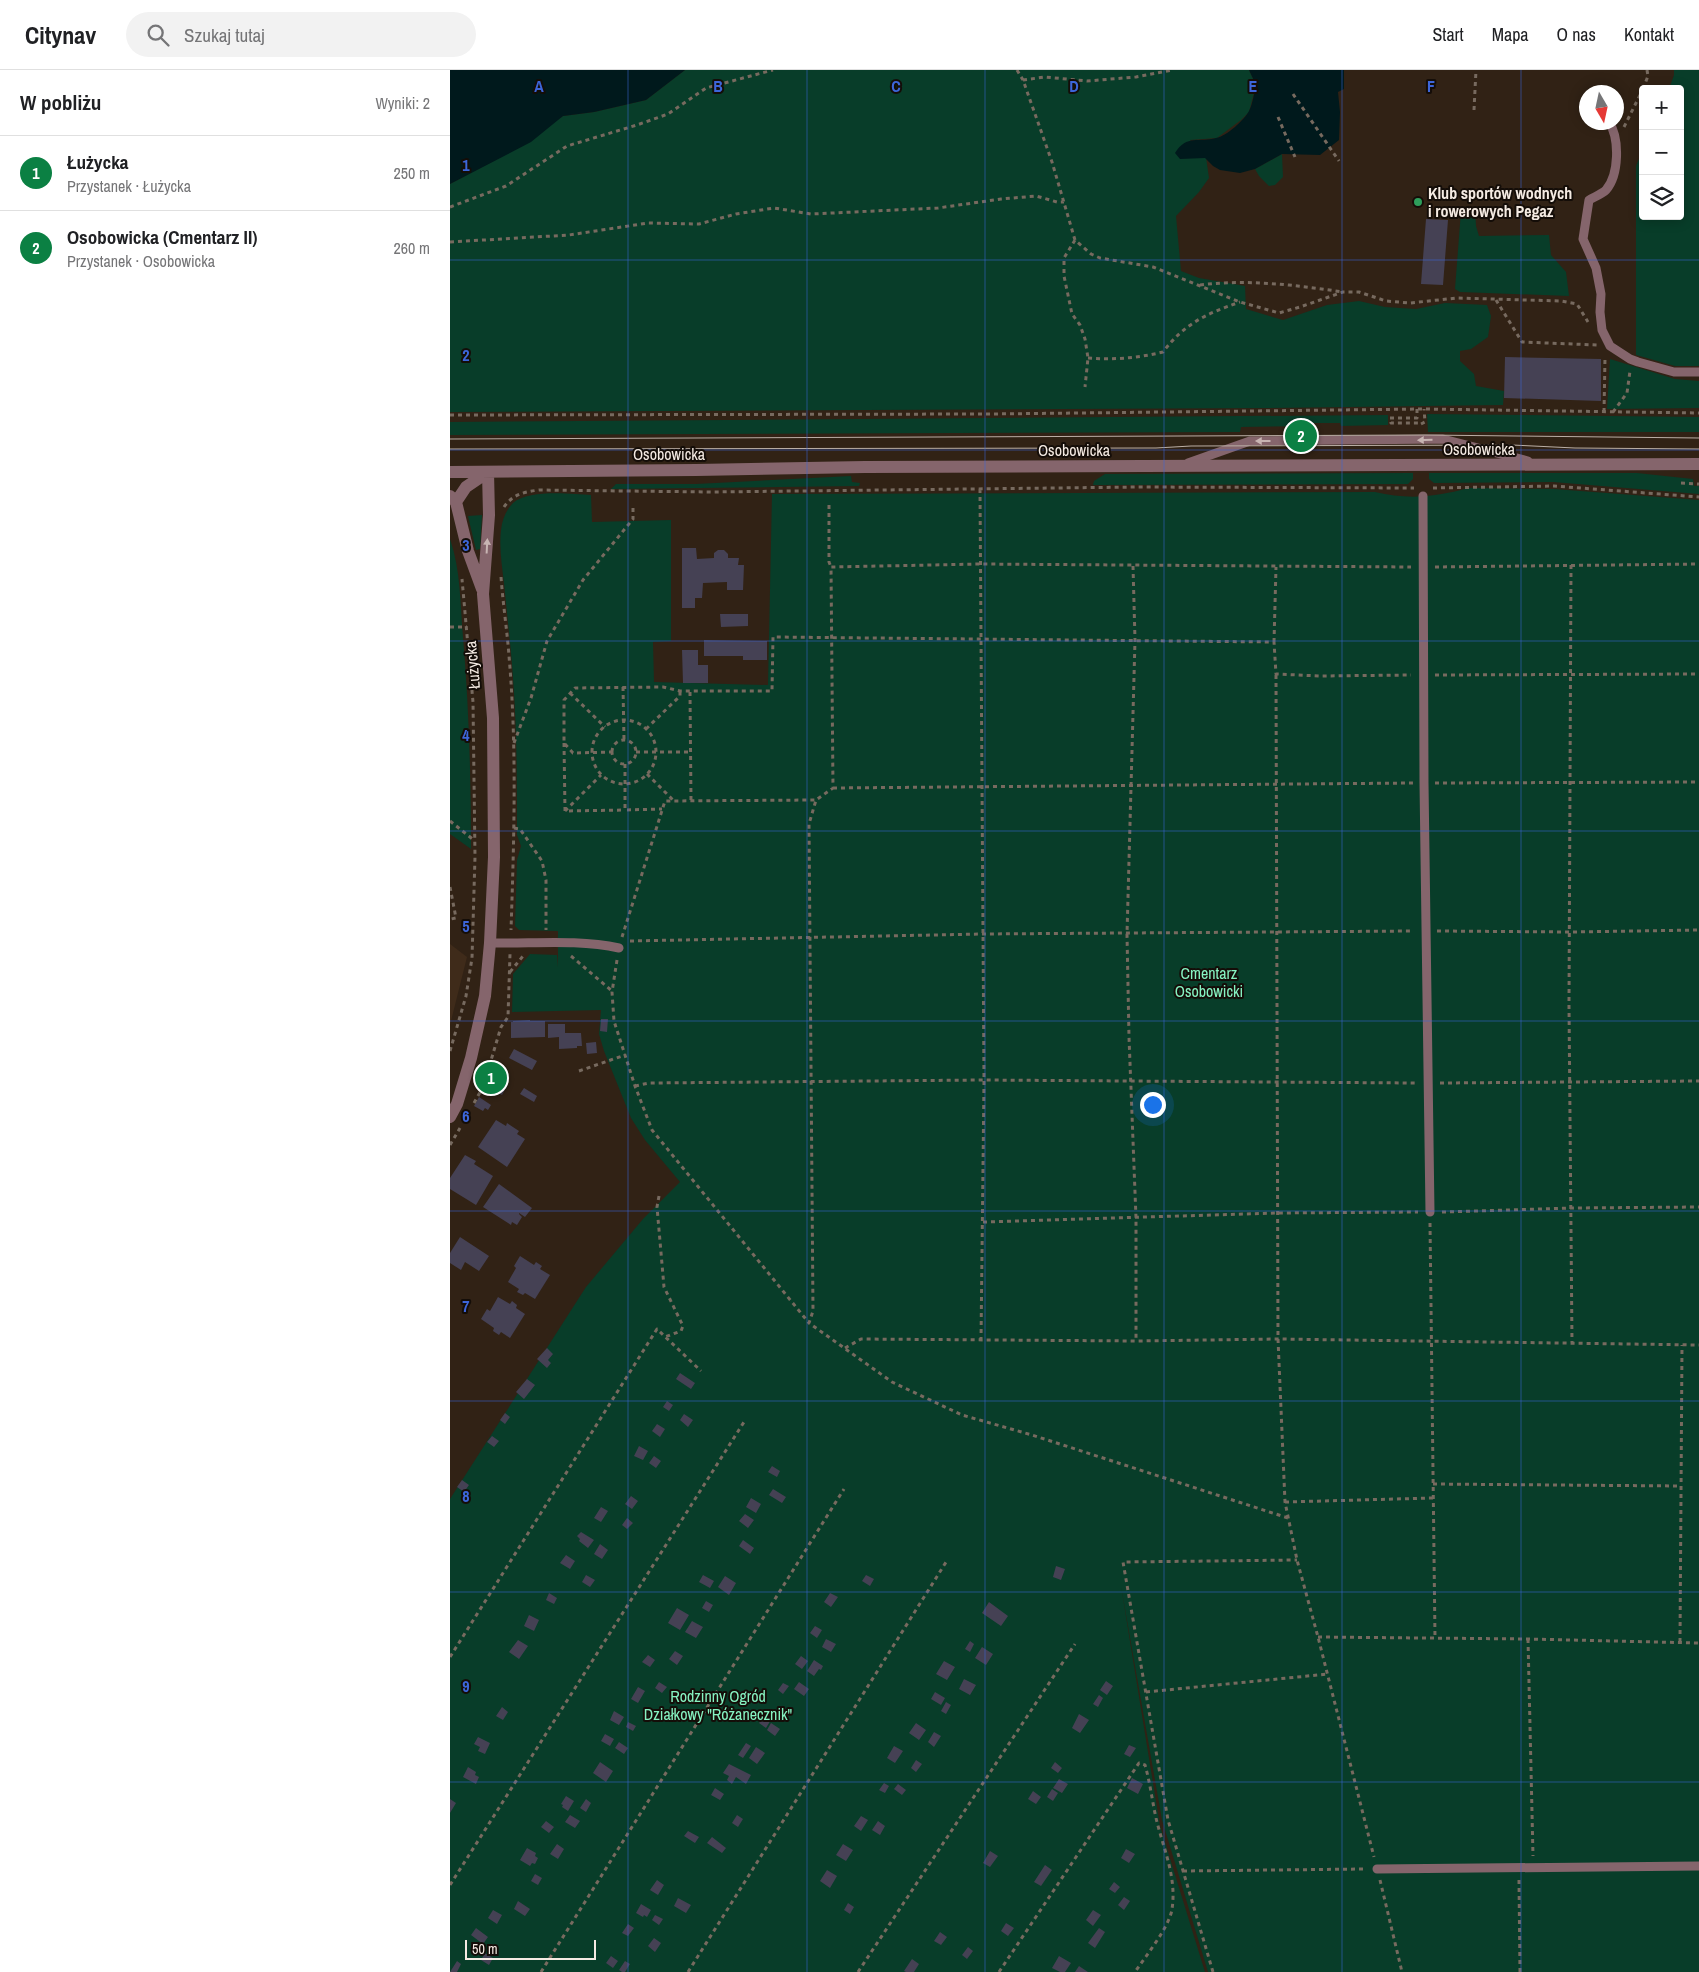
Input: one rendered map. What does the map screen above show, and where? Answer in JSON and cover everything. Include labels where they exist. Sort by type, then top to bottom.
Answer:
[{"type":"street","name":"Osobowicka","points":[[450,472],[1180,465],[1544,466],[1699,464]]},
{"type":"street","name":"Łużycka","points":[[483,594],[453,499],[466,487],[488,472]]},
{"type":"street","name":"Łużycka","points":[[450,1117],[457,1104],[471,1058],[485,996],[490,943],[494,857],[493,718],[483,594],[489,515],[488,472]]},
{"type":"lane","points":[[1612,130],[1617,141],[1614,178],[1605,191],[1588,200],[1583,239],[1596,268],[1601,294],[1602,330],[1610,346],[1630,359],[1674,372],[1699,372]]},
{"type":"lane","points":[[1180,465],[1250,441],[1444,439],[1544,466]]},
{"type":"lane","points":[[1423,493],[1424,783],[1430,1212]]},
{"type":"lane","points":[[490,943],[546,943],[618,948]]},
{"type":"lane","points":[[1377,1869],[1534,1866],[1699,1866]]},
{"type":"path","points":[[450,208],[506,186],[567,146],[668,114],[706,88],[772,70]]},
{"type":"path","points":[[1017,70],[1023,80],[1052,162],[1075,240],[1091,254],[1100,258],[1153,267],[1240,302],[1279,313],[1343,292]]},
{"type":"path","points":[[1023,80],[1045,77],[1087,81],[1136,77],[1173,70]]},
{"type":"path","points":[[1474,110],[1476,70]]},
{"type":"path","points":[[1645,85],[1648,76],[1647,70]]},
{"type":"path","points":[[1293,94],[1339,161]]},
{"type":"path","points":[[1617,141],[1639,97]]},
{"type":"path","points":[[1278,116],[1295,157]]},
{"type":"path","points":[[450,242],[569,235],[648,223],[698,224],[736,214],[774,208],[811,214],[938,208],[1001,198],[1036,196],[1064,202]]},
{"type":"path","points":[[1075,240],[1064,258],[1064,276],[1072,314],[1080,325],[1088,358],[1085,386]]},
{"type":"path","points":[[1199,286],[1218,283],[1273,284],[1359,292],[1386,301],[1410,303],[1437,299],[1561,301],[1577,304],[1588,322],[1602,330]]},
{"type":"path","points":[[1496,300],[1522,342],[1610,346],[1605,358],[1604,412]]},
{"type":"path","points":[[1088,358],[1112,360],[1141,357],[1163,352],[1189,324],[1211,312],[1240,302]]},
{"type":"path","points":[[1613,412],[1627,393],[1630,359]]},
{"type":"path","points":[[1417,409],[1417,418],[1390,418],[1391,424],[1423,423],[1424,409]]},
{"type":"path","points":[[450,415],[992,414],[1417,409],[1699,413]]},
{"type":"path","points":[[1681,483],[1699,484]]},
{"type":"path","points":[[1432,488],[1554,486],[1699,497]]},
{"type":"path","points":[[501,510],[509,500],[522,492],[539,490],[711,492],[980,488],[1382,487],[1423,493]]},
{"type":"path","points":[[980,488],[984,1080],[981,1340]]},
{"type":"path","points":[[514,746],[531,698],[547,641],[583,580],[633,519],[633,505]]},
{"type":"path","points":[[828,505],[829,562],[832,567],[833,788]]},
{"type":"path","points":[[832,567],[981,564],[1276,567],[1699,564]]},
{"type":"path","points":[[1571,565],[1569,1005],[1572,1343]]},
{"type":"path","points":[[1134,566],[1135,640],[1127,934],[1136,1218],[1136,1341]]},
{"type":"path","points":[[1276,567],[1274,642],[1276,674],[1278,1339],[1285,1502],[1297,1560],[1328,1674],[1402,1972]]},
{"type":"path","points":[[450,1051],[466,996],[472,958],[475,842],[473,702],[462,578]]},
{"type":"path","points":[[450,628],[466,627]]},
{"type":"path","points":[[565,811],[564,700],[574,688],[663,687],[680,691],[772,691],[773,636],[1274,642]]},
{"type":"path","points":[[1276,674],[1320,676],[1570,676],[1699,674]]},
{"type":"path","points":[[623,687],[624,740]]},
{"type":"path","points":[[646,729],[680,696],[680,691]]},
{"type":"path","points":[[690,691],[691,801]]},
{"type":"path","points":[[570,693],[605,727]]},
{"type":"path","points":[[623,720],[635,722],[646,729],[653,739],[656,751],[654,764],[647,774],[637,782],[625,784],[612,782],[601,775],[594,765],[591,752],[594,740],[605,727],[611,722],[623,720]]},
{"type":"path","points":[[624,740],[632,742],[636,752],[633,760],[625,764],[618,762],[612,752],[617,742],[624,740]]},
{"type":"path","points":[[564,743],[573,753],[612,752]]},
{"type":"path","points":[[636,752],[691,752]]},
{"type":"path","points":[[625,764],[625,810]]},
{"type":"path","points":[[647,774],[674,801]]},
{"type":"path","points":[[565,811],[601,775]]},
{"type":"path","points":[[1127,934],[983,934],[621,941],[665,801],[816,800],[833,788],[1699,782]]},
{"type":"path","points":[[809,1323],[813,1311],[809,824],[816,800]]},
{"type":"path","points":[[565,811],[662,809]]},
{"type":"path","points":[[450,821],[475,842]]},
{"type":"path","points":[[514,828],[520,828],[542,861],[546,880],[546,943]]},
{"type":"path","points":[[450,887],[456,918],[451,919]]},
{"type":"path","points":[[618,948],[612,992],[614,1021],[624,1055],[652,1130],[809,1323],[892,1382],[962,1415],[1032,1435],[1288,1518]]},
{"type":"path","points":[[510,972],[527,951]]},
{"type":"path","points":[[567,952],[612,992]]},
{"type":"path","points":[[579,1071],[624,1055]]},
{"type":"path","points":[[635,1086],[649,1083],[984,1080],[1132,1081]]},
{"type":"path","points":[[659,1196],[657,1207],[664,1287],[683,1326],[681,1331],[666,1337]]},
{"type":"path","points":[[983,1222],[1277,1213],[1699,1207]]},
{"type":"path","points":[[1430,1212],[1435,1638]]},
{"type":"path","points":[[450,1656],[657,1329],[700,1371]]},
{"type":"path","points":[[845,1348],[861,1339],[1136,1341],[1278,1339],[1699,1345]]},
{"type":"path","points":[[1680,1642],[1682,1345]]},
{"type":"path","points":[[450,1885],[744,1422]]},
{"type":"path","points":[[1433,1484],[1682,1486]]},
{"type":"path","points":[[541,1972],[844,1489]]},
{"type":"path","points":[[1285,1502],[1433,1498]]},
{"type":"path","points":[[688,1972],[948,1559]]},
{"type":"path","points":[[1213,1972],[1168,1820],[1123,1562],[1297,1560]]},
{"type":"path","points":[[1318,1637],[1699,1643]]},
{"type":"path","points":[[1528,1639],[1534,1866]]},
{"type":"path","points":[[858,1972],[1075,1644]]},
{"type":"path","points":[[1146,1692],[1328,1674]]},
{"type":"path","points":[[999,1972],[1139,1763],[1145,1765],[1148,1774],[1156,1818],[1173,1882],[1172,1910],[1168,1921],[1135,1972]]},
{"type":"path","points":[[1519,1867],[1520,1972]]},
{"type":"path","points":[[1183,1871],[1377,1869]]},
{"type":"shaded area","points":[[450,944],[467,957],[450,1025]]},
{"type":"green space","points":[[685,70],[1249,70],[1256,85],[1249,112],[1217,138],[1190,140],[1206,157],[1209,178],[1199,192],[1176,216],[1181,271],[1199,278],[1245,286],[1246,309],[1283,320],[1327,305],[1359,301],[1385,307],[1416,309],[1445,303],[1487,305],[1491,316],[1488,337],[1471,349],[1460,351],[1460,361],[1474,374],[1476,386],[1504,391],[1503,405],[450,412],[450,184],[499,158],[563,116],[594,112],[646,100]]},
{"type":"green space","points":[[1674,70],[1699,70],[1699,366],[1675,366],[1636,355],[1636,166],[1639,159],[1639,220],[1684,220],[1684,85],[1670,85]]},
{"type":"green space","points":[[1282,154],[1283,177],[1275,185],[1269,186],[1255,169]]},
{"type":"green space","points":[[1475,210],[1479,236],[1549,235],[1551,255],[1566,272],[1569,296],[1460,292],[1455,289],[1461,211]]},
{"type":"green space","points":[[1610,359],[1675,379],[1699,381],[1699,408],[1607,409]]},
{"type":"green space","points":[[1427,414],[1699,417],[1699,432],[1428,432]]},
{"type":"green space","points":[[1388,415],[1388,425],[1341,426],[1340,423],[1314,423],[1314,426],[1241,427],[1240,432],[450,435],[450,422]]},
{"type":"green space","points":[[1413,473],[1413,479],[1408,484],[1093,485],[1094,481],[1105,474]]},
{"type":"green space","points":[[1429,473],[1637,473],[1693,479],[1694,486],[1699,486],[1699,494],[1553,482],[1434,483],[1429,479]]},
{"type":"green space","points":[[851,476],[852,482],[860,483],[859,486],[611,489],[616,484],[696,484]]},
{"type":"green space","name":"Cmentarz Osobowicki","points":[[1468,488],[1554,489],[1699,500],[1699,1972],[1208,1972],[1162,1820],[1121,1586],[1160,1826],[1205,1972],[450,1972],[450,1499],[586,1287],[643,1219],[680,1182],[645,1140],[631,1118],[599,1034],[601,1010],[512,1012],[513,974],[530,954],[557,955],[558,967],[558,931],[519,930],[515,926],[517,860],[521,846],[517,835],[513,678],[500,543],[502,523],[508,509],[513,503],[529,496],[562,493],[591,495],[592,522],[671,520],[671,641],[653,642],[654,682],[768,685],[772,494],[1375,492],[1410,497],[1445,494]]},
{"type":"green space","points":[[482,515],[480,549],[476,550],[468,516]]},
{"type":"green space","points":[[450,539],[458,575],[465,664],[471,796],[471,849],[450,834]]},
{"type":"water","points":[[450,70],[685,70],[646,100],[594,112],[563,116],[531,142],[450,184]]},
{"type":"water","points":[[1249,70],[1344,70],[1344,89],[1338,92],[1340,112],[1339,140],[1320,155],[1282,154],[1255,169],[1240,173],[1220,170],[1205,158],[1180,159],[1175,153],[1184,143],[1220,137],[1235,127],[1247,115],[1252,105],[1256,85]]},
{"type":"building","points":[[1426,219],[1448,220],[1443,285],[1421,284]]},
{"type":"building","points":[[1505,357],[1601,359],[1601,401],[1504,398]]},
{"type":"building","points":[[682,548],[696,548],[697,559],[714,558],[714,553],[718,550],[724,550],[728,554],[728,558],[739,558],[738,565],[744,565],[743,590],[727,590],[727,582],[703,583],[702,598],[695,598],[695,608],[682,608]]},
{"type":"building","points":[[720,614],[748,614],[748,626],[721,627]]},
{"type":"building","points":[[704,640],[767,641],[767,660],[743,660],[743,656],[704,656]]},
{"type":"building","points":[[682,650],[698,650],[698,665],[708,665],[708,683],[683,683]]},
{"type":"building","points":[[601,1019],[608,1019],[607,1032],[600,1031]]},
{"type":"building","points":[[545,1021],[545,1037],[511,1038],[511,1022]]},
{"type":"building","points":[[548,1024],[565,1024],[565,1033],[581,1033],[582,1046],[559,1049],[559,1037],[548,1038]]},
{"type":"building","points":[[596,1042],[597,1053],[587,1054],[586,1043]]},
{"type":"building","points":[[514,1049],[537,1061],[532,1070],[509,1058]]},
{"type":"building","points":[[499,1081],[507,1086],[502,1095],[494,1091]]},
{"type":"building","points":[[524,1088],[537,1096],[534,1102],[520,1094]]},
{"type":"building","points":[[479,1097],[491,1105],[488,1110],[485,1108],[483,1111],[474,1106]]},
{"type":"building","points":[[496,1120],[506,1126],[507,1123],[519,1131],[517,1134],[525,1139],[507,1167],[478,1147]]},
{"type":"building","points":[[465,1155],[476,1161],[474,1164],[493,1176],[476,1205],[450,1189],[450,1178]]},
{"type":"building","points":[[499,1184],[532,1208],[525,1217],[519,1213],[522,1217],[517,1225],[512,1222],[511,1225],[483,1207]]},
{"type":"building","points":[[460,1237],[489,1256],[479,1271],[465,1262],[461,1270],[450,1263],[450,1253]]},
{"type":"building","points":[[520,1256],[534,1265],[536,1262],[542,1266],[540,1269],[550,1275],[535,1299],[525,1293],[523,1295],[517,1292],[519,1289],[508,1282]]},
{"type":"building","points":[[498,1297],[510,1304],[512,1301],[517,1305],[516,1308],[525,1314],[510,1338],[501,1332],[499,1335],[493,1331],[494,1328],[481,1319],[487,1309],[490,1311]]},
{"type":"building","points":[[547,1348],[553,1354],[548,1360],[551,1363],[547,1368],[537,1359]]},
{"type":"building","points":[[680,1373],[695,1383],[691,1389],[676,1379]]},
{"type":"building","points":[[527,1379],[535,1385],[524,1399],[516,1392]]},
{"type":"building","points":[[667,1401],[673,1405],[669,1411],[663,1407]]},
{"type":"building","points":[[505,1413],[510,1417],[505,1424],[500,1420]]},
{"type":"building","points":[[684,1414],[693,1420],[688,1427],[680,1420]]},
{"type":"building","points":[[657,1424],[665,1429],[660,1437],[652,1431]]},
{"type":"building","points":[[492,1436],[499,1441],[494,1447],[487,1442]]},
{"type":"building","points":[[639,1446],[648,1451],[643,1460],[634,1456]]},
{"type":"building","points":[[654,1456],[661,1461],[656,1468],[649,1463]]},
{"type":"building","points":[[772,1466],[780,1471],[777,1477],[768,1472]]},
{"type":"building","points":[[462,1480],[469,1485],[464,1492],[457,1487]]},
{"type":"building","points":[[773,1489],[786,1497],[782,1503],[769,1495]]},
{"type":"building","points":[[631,1496],[638,1501],[632,1509],[625,1504]]},
{"type":"building","points":[[751,1498],[761,1504],[756,1513],[746,1507]]},
{"type":"building","points":[[601,1507],[608,1511],[601,1522],[594,1518]]},
{"type":"building","points":[[745,1514],[754,1520],[748,1528],[739,1521]]},
{"type":"building","points":[[627,1518],[633,1523],[627,1529],[622,1525]]},
{"type":"building","points":[[581,1532],[594,1540],[588,1548],[579,1541],[580,1539],[577,1536]]},
{"type":"building","points":[[743,1540],[754,1548],[750,1554],[739,1546]]},
{"type":"building","points":[[600,1544],[608,1550],[602,1559],[594,1554]]},
{"type":"building","points":[[566,1555],[575,1561],[570,1569],[560,1563]]},
{"type":"building","points":[[1056,1566],[1065,1569],[1061,1580],[1053,1577]]},
{"type":"building","points":[[586,1575],[595,1580],[590,1587],[582,1582]]},
{"type":"building","points":[[703,1575],[714,1581],[710,1588],[699,1582]]},
{"type":"building","points":[[866,1575],[874,1579],[870,1586],[862,1581]]},
{"type":"building","points":[[725,1576],[736,1583],[729,1595],[718,1587]]},
{"type":"building","points":[[549,1593],[557,1598],[554,1604],[546,1600]]},
{"type":"building","points":[[830,1593],[838,1597],[831,1607],[824,1602]]},
{"type":"building","points":[[706,1601],[713,1605],[709,1612],[702,1608]]},
{"type":"building","points":[[989,1602],[1008,1616],[1001,1626],[982,1613]]},
{"type":"building","points":[[677,1608],[689,1615],[680,1630],[668,1623]]},
{"type":"building","points":[[529,1615],[539,1620],[534,1631],[524,1626]]},
{"type":"building","points":[[692,1621],[703,1627],[696,1638],[685,1632]]},
{"type":"building","points":[[815,1626],[822,1630],[817,1638],[810,1633]]},
{"type":"building","points":[[826,1639],[836,1644],[831,1652],[822,1647]]},
{"type":"building","points":[[518,1640],[528,1646],[519,1659],[509,1652]]},
{"type":"building","points":[[970,1641],[974,1644],[970,1652],[965,1649]]},
{"type":"building","points":[[982,1647],[993,1654],[986,1665],[975,1658]]},
{"type":"building","points":[[675,1651],[683,1656],[677,1665],[669,1659]]},
{"type":"building","points":[[648,1655],[655,1660],[650,1667],[642,1662]]},
{"type":"building","points":[[801,1656],[808,1661],[802,1669],[795,1664]]},
{"type":"building","points":[[814,1660],[823,1666],[814,1676],[807,1671]]},
{"type":"building","points":[[944,1661],[955,1667],[947,1680],[936,1674]]},
{"type":"building","points":[[964,1679],[976,1685],[970,1695],[959,1689]]},
{"type":"building","points":[[1106,1681],[1113,1686],[1107,1695],[1100,1690]]},
{"type":"building","points":[[659,1682],[667,1687],[662,1693],[655,1688]]},
{"type":"building","points":[[799,1682],[809,1689],[804,1696],[794,1689]]},
{"type":"building","points":[[783,1683],[789,1686],[783,1694],[778,1690]]},
{"type":"building","points":[[638,1687],[645,1691],[638,1703],[631,1699]]},
{"type":"building","points":[[935,1692],[945,1698],[941,1705],[931,1699]]},
{"type":"building","points":[[1099,1695],[1103,1698],[1098,1707],[1093,1704]]},
{"type":"building","points":[[946,1702],[951,1705],[946,1714],[941,1711]]},
{"type":"building","points":[[502,1707],[508,1712],[503,1720],[496,1716]]},
{"type":"building","points":[[614,1711],[624,1717],[619,1725],[610,1720]]},
{"type":"building","points":[[766,1714],[772,1718],[766,1728],[759,1723]]},
{"type":"building","points":[[1079,1714],[1089,1720],[1080,1733],[1072,1728]]},
{"type":"building","points":[[628,1722],[636,1726],[633,1731],[626,1727]]},
{"type":"building","points":[[771,1723],[780,1729],[775,1736],[767,1730]]},
{"type":"building","points":[[916,1723],[926,1730],[919,1740],[909,1733]]},
{"type":"building","points":[[934,1732],[941,1736],[934,1747],[928,1742]]},
{"type":"building","points":[[605,1734],[614,1739],[610,1746],[601,1741]]},
{"type":"building","points":[[478,1737],[490,1743],[485,1754],[478,1751],[480,1747],[474,1744]]},
{"type":"building","points":[[619,1742],[628,1748],[624,1754],[615,1748]]},
{"type":"building","points":[[746,1743],[751,1746],[743,1758],[738,1755]]},
{"type":"building","points":[[1129,1745],[1136,1748],[1130,1757],[1124,1754]]},
{"type":"building","points":[[894,1746],[903,1751],[895,1763],[887,1758]]},
{"type":"building","points":[[756,1747],[765,1753],[757,1764],[749,1758]]},
{"type":"building","points":[[916,1760],[922,1764],[916,1772],[911,1768]]},
{"type":"building","points":[[600,1762],[613,1771],[606,1782],[593,1773]]},
{"type":"building","points":[[1055,1762],[1062,1768],[1058,1773],[1051,1768]]},
{"type":"building","points":[[729,1764],[751,1775],[746,1784],[736,1777],[732,1784],[727,1780],[729,1776],[723,1773]]},
{"type":"building","points":[[468,1767],[476,1772],[475,1775],[479,1777],[476,1784],[463,1777]]},
{"type":"building","points":[[1132,1778],[1143,1784],[1138,1794],[1127,1788]]},
{"type":"building","points":[[1059,1779],[1068,1784],[1062,1793],[1053,1788]]},
{"type":"building","points":[[884,1783],[889,1786],[885,1793],[879,1790]]},
{"type":"building","points":[[898,1784],[906,1790],[902,1795],[894,1789]]},
{"type":"building","points":[[715,1788],[724,1794],[720,1800],[711,1795]]},
{"type":"building","points":[[1052,1789],[1058,1793],[1053,1801],[1047,1797]]},
{"type":"building","points":[[1033,1791],[1041,1797],[1036,1804],[1028,1799]]},
{"type":"building","points":[[566,1796],[574,1801],[568,1811],[561,1804]]},
{"type":"building","points":[[450,1799],[456,1803],[450,1813]]},
{"type":"building","points":[[586,1799],[591,1803],[586,1812],[580,1808]]},
{"type":"building","points":[[570,1815],[580,1821],[575,1828],[565,1822]]},
{"type":"building","points":[[737,1815],[743,1819],[738,1827],[732,1823]]},
{"type":"building","points":[[861,1816],[868,1820],[861,1831],[854,1826]]},
{"type":"building","points":[[546,1821],[554,1827],[549,1833],[541,1827]]},
{"type":"building","points":[[878,1821],[885,1826],[880,1835],[872,1830]]},
{"type":"building","points":[[688,1831],[699,1837],[695,1843],[684,1836]]},
{"type":"building","points":[[712,1837],[726,1848],[722,1853],[707,1843]]},
{"type":"building","points":[[557,1844],[564,1849],[558,1859],[550,1854]]},
{"type":"building","points":[[843,1844],[853,1850],[846,1861],[836,1855]]},
{"type":"building","points":[[527,1848],[536,1853],[535,1856],[538,1858],[535,1864],[532,1863],[530,1866],[520,1860]]},
{"type":"building","points":[[1126,1849],[1135,1854],[1129,1863],[1121,1858]]},
{"type":"building","points":[[990,1851],[998,1856],[990,1867],[983,1863]]},
{"type":"building","points":[[1045,1865],[1052,1870],[1041,1886],[1034,1882]]},
{"type":"building","points":[[827,1870],[837,1876],[830,1888],[820,1881]]},
{"type":"building","points":[[535,1874],[542,1878],[538,1885],[531,1881]]},
{"type":"building","points":[[657,1880],[664,1885],[658,1895],[650,1890]]},
{"type":"building","points":[[1114,1882],[1120,1887],[1115,1893],[1109,1889]]},
{"type":"building","points":[[1124,1897],[1130,1901],[1124,1910],[1118,1905]]},
{"type":"building","points":[[678,1898],[691,1905],[686,1913],[674,1906]]},
{"type":"building","points":[[518,1901],[530,1909],[525,1916],[514,1909]]},
{"type":"building","points":[[848,1903],[854,1907],[850,1914],[844,1910]]},
{"type":"building","points":[[641,1904],[651,1910],[647,1917],[636,1913]]},
{"type":"building","points":[[493,1910],[502,1915],[497,1924],[488,1918]]},
{"type":"building","points":[[1093,1910],[1101,1915],[1093,1926],[1086,1920]]},
{"type":"building","points":[[655,1915],[663,1919],[659,1925],[652,1920]]},
{"type":"building","points":[[1006,1923],[1014,1928],[1008,1936],[1001,1931]]},
{"type":"building","points":[[628,1924],[634,1928],[628,1936],[622,1933]]},
{"type":"building","points":[[476,1928],[488,1937],[483,1944],[471,1935]]},
{"type":"building","points":[[1099,1928],[1105,1932],[1095,1948],[1088,1943]]},
{"type":"building","points":[[940,1932],[947,1937],[941,1945],[934,1941]]},
{"type":"building","points":[[654,1938],[661,1943],[655,1952],[648,1946]]},
{"type":"building","points":[[968,1947],[973,1951],[967,1959],[962,1955]]},
{"type":"building","points":[[485,1953],[493,1958],[489,1965],[481,1960]]},
{"type":"building","points":[[611,1956],[618,1961],[613,1968],[606,1963]]},
{"type":"building","points":[[1059,1956],[1071,1963],[1065,1972],[1052,1968]]},
{"type":"building","points":[[912,1959],[919,1964],[914,1972],[904,1971]]},
{"type":"building","points":[[457,1961],[461,1964],[457,1972],[450,1972]]},
{"type":"building","points":[[625,1961],[630,1964],[625,1972],[622,1972],[619,1970]]},
{"type":"building","points":[[1079,1966],[1088,1972],[1075,1972]]},
{"type":"tram line","points":[[450,439],[1425,435],[1699,438]]},
{"type":"tram line","points":[[450,449],[1156,448],[1191,446],[1512,445],[1575,448],[1699,449]]},
{"type":"place","name":"Klub sportów wodnych i rowerowych Pegaz","points":[[1418,202]]},
{"type":"place","name":"Osobowicka (Cmentarz II)","points":[[1301,436]]},
{"type":"place","name":"Łużycka","points":[[491,1078]]},
{"type":"park label","name":"Rodzinny Ogród Działkowy \"Różanecznik\"","points":[[718,1705]]}]
